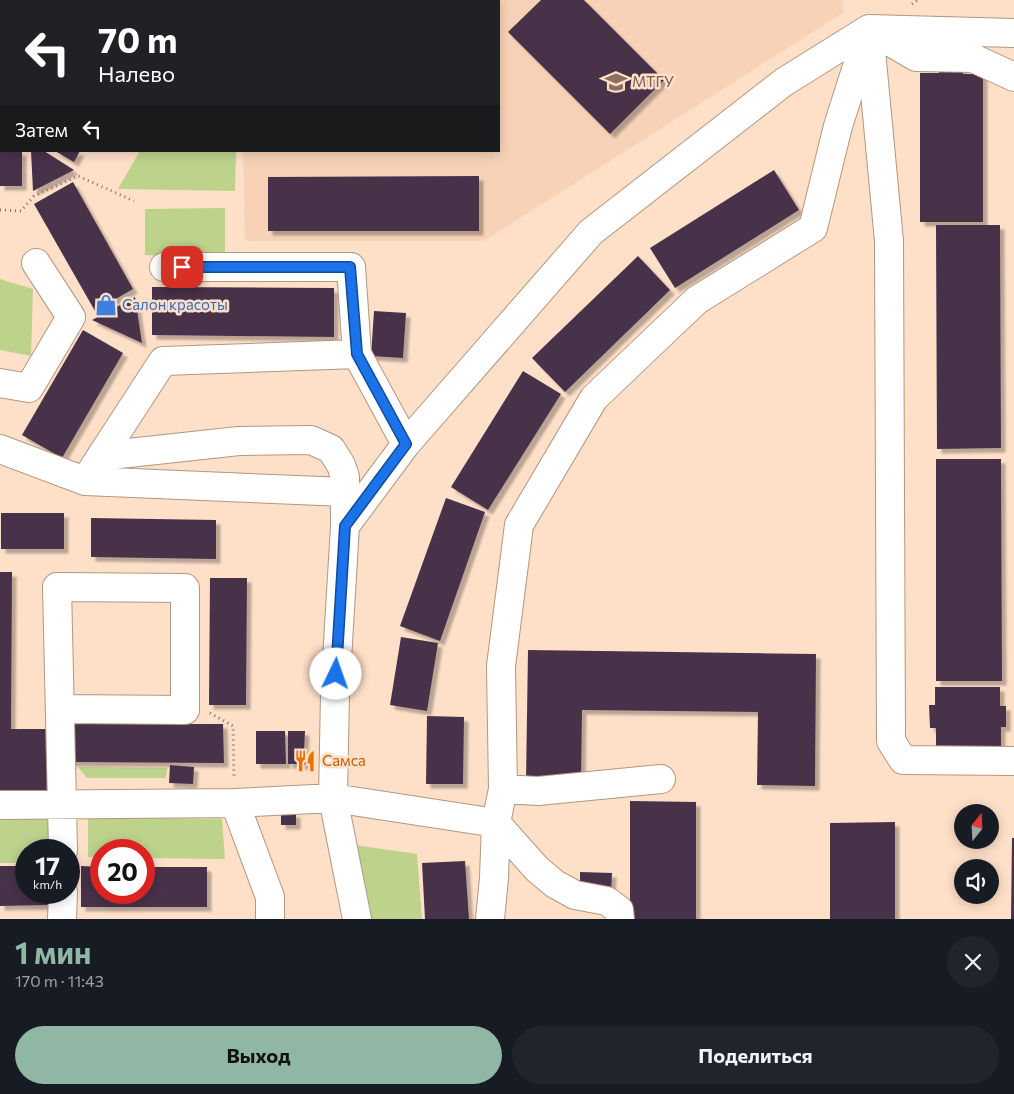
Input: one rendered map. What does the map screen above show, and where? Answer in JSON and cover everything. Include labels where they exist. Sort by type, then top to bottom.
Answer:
[{"type":"lane","points":[[345,526],[406,444],[591,232],[784,82],[869,29],[1014,33]]},
{"type":"lane","points":[[869,29],[916,57],[973,58],[1014,77]]},
{"type":"lane","points":[[869,29],[888,241],[891,741],[903,760],[1014,761]]},
{"type":"lane","points":[[490,919],[496,823],[502,789],[501,666],[519,524],[594,398],[697,300],[812,228],[838,126],[869,29]]},
{"type":"lane","points":[[0,383],[29,388],[70,317],[36,263]]},
{"type":"lane","points":[[164,267],[350,267],[357,354],[406,444]]},
{"type":"lane","points":[[85,481],[162,361],[357,354]]},
{"type":"lane","points":[[101,456],[239,441],[311,440],[332,449],[342,465],[345,476],[345,526],[335,693],[333,798],[357,919]]},
{"type":"lane","points":[[0,449],[85,481],[345,492]]},
{"type":"lane","points":[[61,709],[185,710],[186,588],[57,587],[63,839]]},
{"type":"lane","points":[[502,789],[538,791],[661,780]]},
{"type":"lane","points":[[0,805],[63,806],[235,803],[333,798],[496,823],[537,869],[555,884],[575,895],[607,901],[619,910],[620,919]]},
{"type":"lane","points":[[235,803],[270,897],[270,919]]},
{"type":"lane","points":[[62,919],[63,904]]},
{"type":"path","points":[[0,210],[21,211],[34,196],[78,176],[134,202]]},
{"type":"path","points":[[184,699],[234,726],[235,803]]},
{"type":"shaded area","name":"МТГУ","points":[[500,0],[842,0],[844,12],[484,241],[245,241],[243,152],[500,152]]},
{"type":"green space","points":[[139,152],[236,152],[235,191],[118,189]]},
{"type":"green space","points":[[225,208],[225,259],[145,255],[145,209]]},
{"type":"green space","points":[[0,279],[33,289],[31,356],[0,350]]},
{"type":"green space","points":[[78,767],[167,768],[166,778],[87,778]]},
{"type":"green space","points":[[0,817],[55,818],[54,839],[15,839],[15,863],[0,863]]},
{"type":"green space","points":[[88,817],[222,819],[225,859],[155,858],[155,839],[90,839],[90,857],[88,857]]},
{"type":"green space","points":[[348,844],[417,854],[422,919],[363,919]]},
{"type":"building","points":[[541,0],[584,0],[664,80],[610,134],[508,32]]},
{"type":"building","points":[[939,68],[963,68],[963,74],[983,74],[983,222],[920,222],[920,73],[939,73]]},
{"type":"building","points":[[0,152],[22,152],[22,186],[0,186]]},
{"type":"building","points":[[31,152],[46,152],[74,170],[33,191]]},
{"type":"building","points":[[57,152],[79,152],[74,162]]},
{"type":"building","points":[[774,170],[799,210],[675,288],[650,248]]},
{"type":"building","points":[[479,176],[479,231],[268,231],[268,177]]},
{"type":"building","points":[[73,182],[133,289],[95,311],[34,204]]},
{"type":"building","points":[[936,225],[1000,225],[1001,448],[937,449]]},
{"type":"building","points":[[638,256],[670,290],[565,392],[532,358]]},
{"type":"building","points":[[152,287],[334,288],[334,337],[152,335]]},
{"type":"building","points":[[135,297],[142,343],[92,320]]},
{"type":"building","points":[[374,311],[406,313],[403,358],[371,356]]},
{"type":"building","points":[[83,330],[123,353],[62,458],[22,435]]},
{"type":"building","points":[[523,371],[561,394],[488,510],[451,487]]},
{"type":"building","points":[[936,459],[1001,459],[1002,681],[936,681]]},
{"type":"building","points":[[446,498],[485,512],[440,641],[400,626]]},
{"type":"building","points":[[1,513],[64,513],[64,549],[1,549]]},
{"type":"building","points":[[91,518],[216,520],[216,559],[91,557]]},
{"type":"building","points":[[0,572],[12,572],[11,729],[54,729],[54,792],[0,792]]},
{"type":"building","points":[[210,578],[247,578],[246,705],[209,705]]},
{"type":"building","points":[[401,637],[438,643],[427,711],[390,705]]},
{"type":"building","points":[[528,650],[816,654],[815,786],[757,785],[758,712],[582,710],[581,782],[526,781]]},
{"type":"building","points":[[935,687],[1000,687],[1000,706],[1006,706],[1006,727],[1001,727],[1001,748],[936,748],[936,728],[930,728],[929,705],[935,705]]},
{"type":"building","points":[[427,716],[464,717],[463,784],[426,784]]},
{"type":"building","points":[[67,724],[223,724],[224,763],[69,762]]},
{"type":"building","points":[[256,731],[285,731],[286,764],[256,764]]},
{"type":"building","points":[[288,731],[305,731],[304,752],[298,752],[298,764],[288,764]]},
{"type":"building","name":"Самса","points":[[300,756],[310,757],[309,765],[300,765]]},
{"type":"building","points":[[170,765],[194,767],[193,784],[169,783]]},
{"type":"building","points":[[630,801],[696,802],[696,919],[630,919]]},
{"type":"building","points":[[281,813],[296,813],[296,825],[281,825]]},
{"type":"building","points":[[895,822],[895,919],[830,919],[830,823]]},
{"type":"building","points":[[1012,838],[1014,838],[1014,919],[1011,919]]},
{"type":"building","points":[[465,861],[469,919],[425,919],[422,863]]},
{"type":"building","points":[[0,866],[15,866],[15,904],[48,905],[0,906]]},
{"type":"building","points":[[81,866],[90,866],[90,904],[155,904],[155,867],[207,867],[207,907],[81,907]]},
{"type":"building","points":[[580,872],[612,873],[611,893],[580,891]]},
{"type":"place","name":"МТГУ","points":[[616,82]]},
{"type":"place","name":"Салон красоты","points":[[106,305]]},
{"type":"place","name":"Самса","points":[[305,761]]},
{"type":"route","points":[[182,267],[350,267],[357,354],[406,444],[345,526],[336,674]]}]
